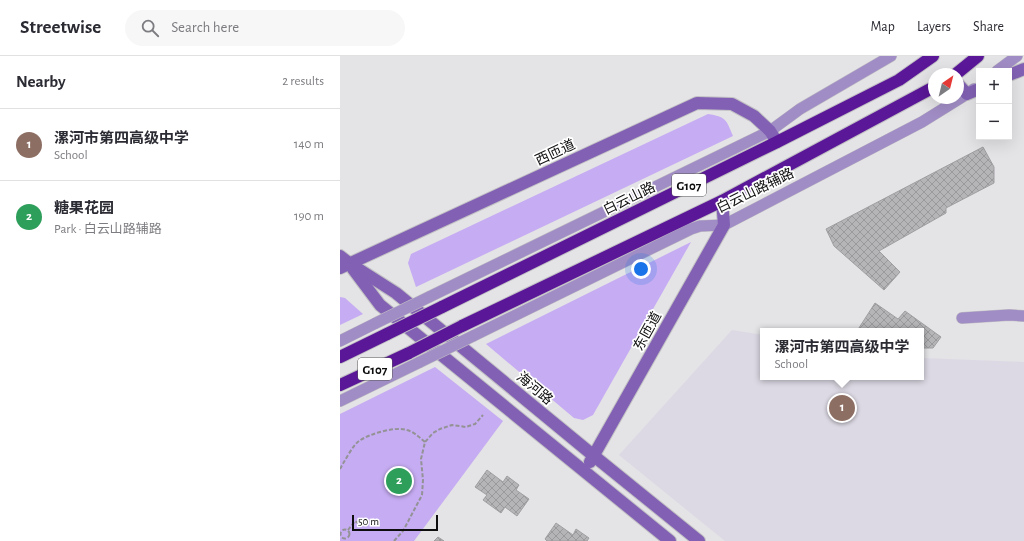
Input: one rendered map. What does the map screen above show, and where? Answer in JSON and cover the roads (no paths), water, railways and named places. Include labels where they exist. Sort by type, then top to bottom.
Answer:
[{"type":"highway","points":[[963,68],[978,56]]},
{"type":"highway","name":"白云山路","points":[[340,357],[777,142],[899,80],[927,58]]},
{"type":"highway","name":"G107","points":[[340,385],[722,201],[928,90]]},
{"type":"street","points":[[340,341],[770,131],[800,109],[891,56]]},
{"type":"street","points":[[1001,68],[1017,56]]},
{"type":"street","points":[[1012,74],[1024,69]]},
{"type":"street","name":"白云山路辅路","points":[[340,401],[691,229],[700,226],[724,225],[922,122],[976,87]]},
{"type":"street","points":[[964,91],[967,94],[976,90]]},
{"type":"street","name":"西匝道","points":[[343,263],[697,103],[732,104],[754,116],[770,131],[777,142]]},
{"type":"street","points":[[722,201],[724,225]]},
{"type":"street","name":"东匝道","points":[[584,472],[724,225]]},
{"type":"street","points":[[343,263],[380,305],[670,541]]},
{"type":"street","name":"海河路","points":[[343,263],[396,293],[700,541]]},
{"type":"street","points":[[962,318],[1009,315],[1024,316]]},
{"type":"place","name":"漯河市第四高级中学","points":[[842,408]]},
{"type":"place","name":"糖果花园","points":[[399,481]]}]
